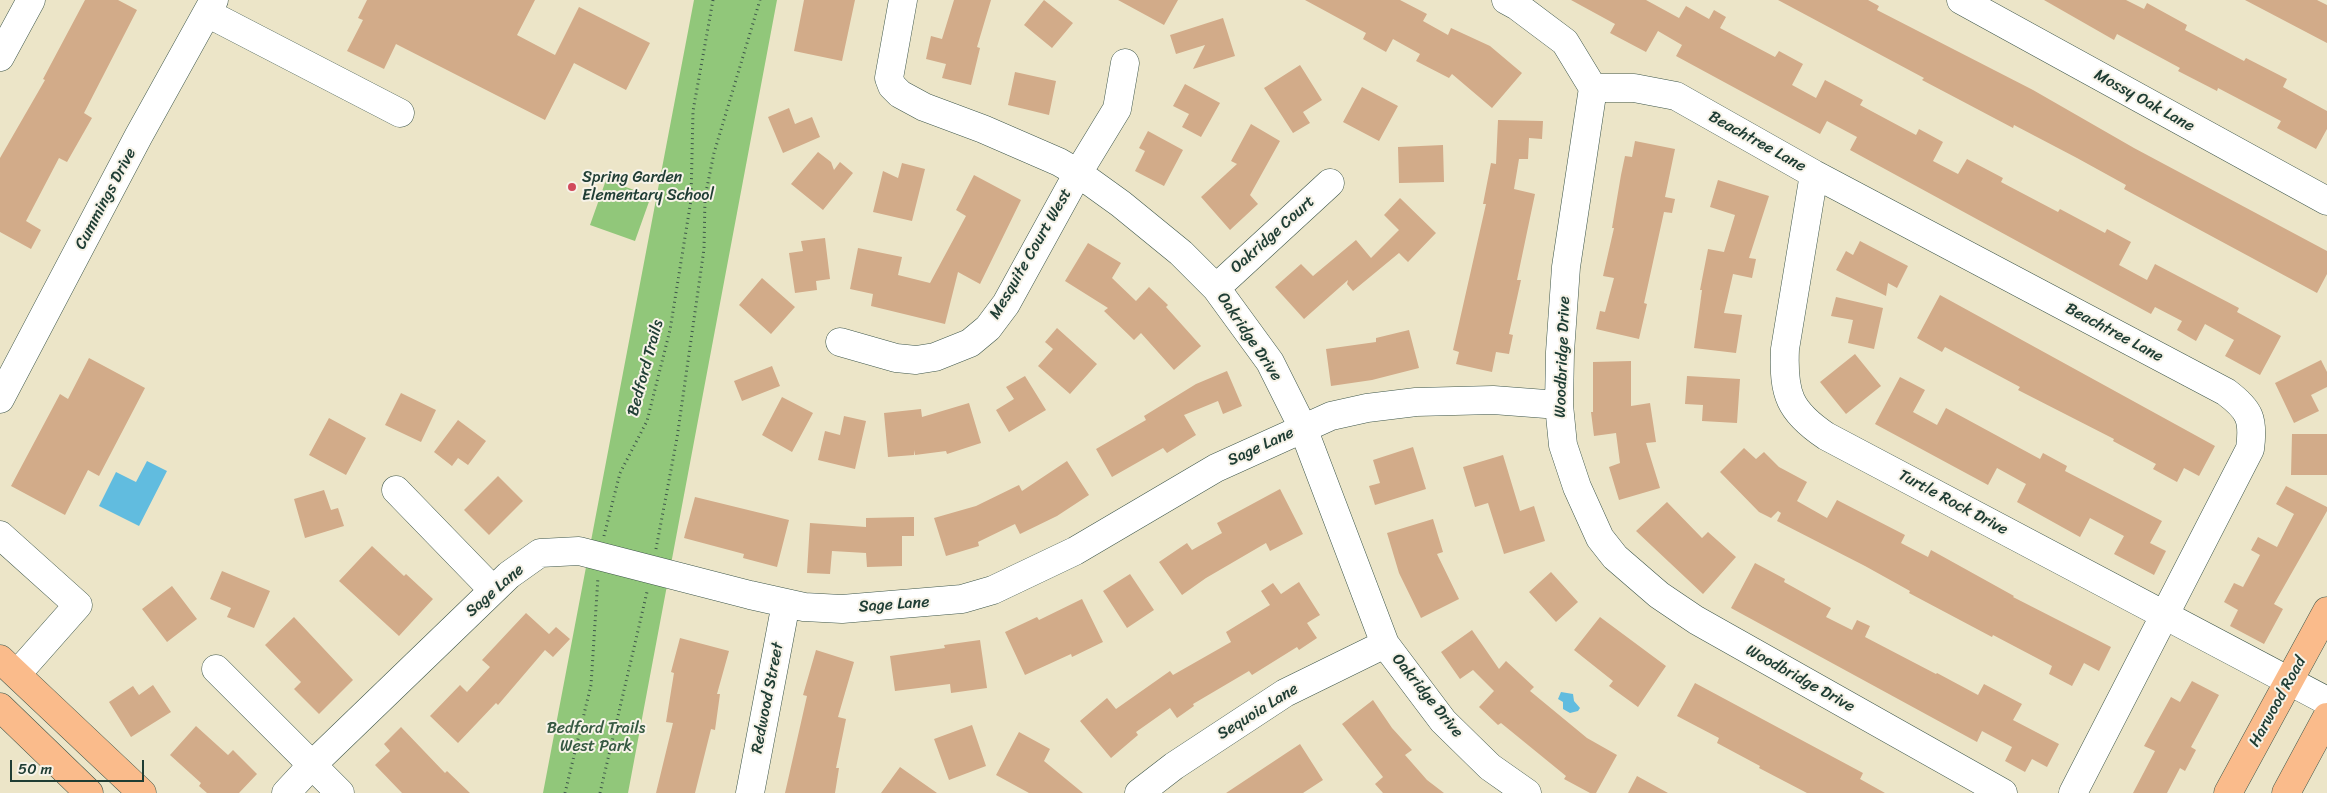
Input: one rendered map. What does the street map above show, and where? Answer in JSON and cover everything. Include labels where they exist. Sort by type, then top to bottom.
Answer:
[{"type":"main road","name":"Harwood Road","points":[[2228,793],[2327,611]]},
{"type":"main road","points":[[8,667],[142,793]]},
{"type":"main road","points":[[0,708],[89,793]]},
{"type":"main road","points":[[2286,793],[2327,717]]},
{"type":"street","points":[[0,57],[31,0]]},
{"type":"street","name":"Oakridge Drive","points":[[904,0],[889,78],[892,86],[907,98],[1059,162],[1078,173],[1122,204],[1181,253],[1216,288],[1270,362],[1303,428],[1385,644],[1443,721],[1490,767],[1527,793]]},
{"type":"street","points":[[1506,0],[1517,6],[1564,42],[1593,88]]},
{"type":"street","name":"Mossy Oak Lane","points":[[1961,0],[2327,201]]},
{"type":"street","points":[[211,7],[400,113]]},
{"type":"street","name":"Cummings Drive","points":[[0,399],[138,137],[211,7]]},
{"type":"street","name":"Mesquite Court West","points":[[840,342],[896,358],[916,360],[935,357],[970,342],[988,328],[1006,304],[1078,173],[1117,109],[1125,63]]},
{"type":"street","name":"Beachtree Lane","points":[[1593,88],[1634,88],[1676,96],[1814,174],[2226,392],[2241,404],[2252,420],[2250,450],[2073,793]]},
{"type":"street","name":"Woodbridge Drive","points":[[1593,88],[1566,267],[1558,405],[1566,453],[1577,487],[1600,538],[1615,557],[1652,589],[1696,620],[2003,793]]},
{"type":"street","name":"Turtle Rock Drive","points":[[1814,174],[1785,349],[1784,369],[1790,398],[1796,411],[1826,436],[2327,701]]},
{"type":"street","name":"Oakridge Court","points":[[1216,288],[1330,183]]},
{"type":"street","name":"Sage Lane","points":[[286,793],[312,765],[493,590],[509,575],[540,553],[579,551],[599,555],[786,603],[842,609],[962,599],[993,590],[1075,551],[1216,468],[1331,416],[1367,408],[1416,402],[1493,400],[1558,405]]},
{"type":"street","points":[[396,490],[493,590]]},
{"type":"street","points":[[0,535],[78,604],[8,667]]},
{"type":"street","name":"Redwood Street","points":[[750,793],[786,603]]},
{"type":"street","name":"Sequoia Lane","points":[[1139,793],[1174,766],[1285,693],[1385,644]]},
{"type":"street","points":[[216,669],[340,793]]},
{"type":"path","name":"Bedford Trails","points":[[565,793],[591,685],[599,555],[620,473],[647,421],[670,330],[691,200],[693,112],[713,0]]},
{"type":"path","points":[[600,793],[653,568],[679,428],[704,249],[705,197],[710,170],[760,0]]},
{"type":"green space","name":"Bedford Trails West Park","points":[[694,0],[777,0],[628,793],[543,793]]},
{"type":"green space","points":[[606,180],[651,196],[635,241],[590,225]]},
{"type":"water","points":[[147,461],[167,471],[139,526],[99,506],[116,472],[136,482]]},
{"type":"water","points":[[1561,692],[1573,694],[1574,701],[1580,708],[1578,711],[1570,713],[1563,709],[1563,702],[1558,699]]},
{"type":"building","points":[[85,0],[118,0],[137,10],[84,113],[92,118],[67,162],[59,158],[26,221],[41,230],[31,249],[0,232],[0,158],[45,80],[43,79]]},
{"type":"building","points":[[367,0],[535,0],[517,35],[555,55],[579,7],[650,43],[626,90],[574,63],[545,120],[396,44],[384,69],[347,51],[363,20],[358,18]]},
{"type":"building","points":[[804,0],[855,0],[842,61],[794,51]]},
{"type":"building","points":[[954,0],[991,0],[977,47],[980,48],[971,85],[942,78],[946,64],[926,59],[931,36],[942,39]]},
{"type":"building","points":[[1044,0],[1073,23],[1052,48],[1024,25]]},
{"type":"building","points":[[1118,0],[1178,0],[1164,25]]},
{"type":"building","points":[[1305,0],[1400,0],[1427,14],[1423,21],[1448,35],[1451,28],[1490,46],[1522,73],[1492,108],[1452,74],[1449,78],[1416,61],[1420,54],[1393,39],[1386,52],[1363,39],[1366,33]]},
{"type":"building","points":[[1571,0],[1646,0],[1679,18],[1686,6],[1709,19],[1714,10],[1726,17],[1720,28],[1775,57],[1779,51],[1803,64],[1792,85],[1816,98],[1825,80],[1863,100],[1860,105],[1916,135],[1919,129],[1943,142],[1933,161],[1958,174],[1967,159],[2003,178],[2001,182],[2058,212],[2060,209],[2105,233],[2107,229],[2131,242],[2119,265],[2147,280],[2155,264],[2239,308],[2237,312],[2281,336],[2260,375],[2225,356],[2234,340],[2205,324],[2196,341],[2177,330],[2182,321],[2155,307],[2151,314],[1850,150],[1857,137],[1827,121],[1820,134],[1676,56],[1682,45],[1658,31],[1646,52],[1610,33],[1615,24]]},
{"type":"building","points":[[1778,0],[1868,0],[1879,6],[1877,10],[2033,90],[2134,148],[2327,251],[2327,274],[2317,293],[2124,189],[2126,185],[2077,158],[2014,125],[2013,128],[1922,80],[1924,78]]},
{"type":"building","points":[[2044,0],[2126,0],[2144,9],[2147,3],[2187,25],[2185,30],[2244,61],[2246,58],[2287,79],[2283,87],[2327,111],[2327,129],[2316,149],[2277,128],[2281,121],[2218,88],[2217,91],[2178,71],[2180,68],[2117,34],[2114,40]]},
{"type":"building","points":[[2245,0],[2317,0],[2327,5],[2327,43]]},
{"type":"building","points":[[1223,18],[1235,56],[1193,69],[1205,45],[1176,54],[1170,35]]},
{"type":"building","points":[[1300,65],[1322,100],[1303,112],[1310,123],[1293,133],[1264,88]]},
{"type":"building","points":[[1015,72],[1056,81],[1049,115],[1008,105]]},
{"type":"building","points":[[1185,84],[1220,103],[1201,137],[1182,127],[1189,114],[1173,106]]},
{"type":"building","points":[[1362,87],[1398,106],[1379,141],[1343,122]]},
{"type":"building","points":[[789,108],[795,124],[812,117],[820,137],[783,153],[768,117]]},
{"type":"building","points":[[1498,120],[1543,121],[1542,139],[1529,138],[1528,159],[1519,159],[1514,189],[1535,194],[1517,280],[1521,280],[1509,334],[1513,335],[1509,354],[1496,352],[1492,372],[1456,364],[1459,352],[1453,350],[1486,204],[1483,204],[1491,163],[1496,164]]},
{"type":"building","points":[[1251,124],[1280,141],[1250,195],[1258,204],[1230,230],[1201,197],[1237,164],[1231,161]]},
{"type":"building","points":[[1148,131],[1183,150],[1164,186],[1135,171],[1145,151],[1139,148]]},
{"type":"building","points":[[1635,141],[1675,149],[1665,197],[1675,199],[1672,213],[1664,212],[1644,303],[1647,304],[1639,339],[1596,329],[1600,311],[1605,312],[1614,278],[1603,276],[1614,228],[1612,228],[1625,156],[1632,157]]},
{"type":"building","points":[[1443,145],[1444,182],[1399,183],[1398,147]]},
{"type":"building","points":[[818,152],[831,162],[834,170],[840,162],[853,173],[823,210],[791,184]]},
{"type":"building","points":[[902,163],[925,169],[912,221],[873,212],[883,171],[898,178]]},
{"type":"building","points":[[974,175],[1021,200],[980,284],[958,272],[945,324],[871,306],[873,294],[850,289],[858,248],[902,257],[898,275],[930,283],[966,216],[956,210]]},
{"type":"building","points":[[1718,180],[1769,196],[1749,258],[1756,259],[1752,278],[1733,274],[1724,313],[1742,315],[1736,353],[1694,348],[1702,290],[1700,290],[1708,249],[1724,252],[1735,215],[1710,207]]},
{"type":"building","points":[[1400,198],[1436,233],[1408,262],[1399,253],[1353,291],[1347,284],[1348,280],[1304,319],[1275,287],[1301,264],[1313,276],[1356,240],[1371,258],[1399,230],[1384,215]]},
{"type":"building","points":[[825,238],[830,279],[816,281],[817,290],[795,293],[789,253],[803,251],[801,241]]},
{"type":"building","points":[[1860,241],[1908,266],[1897,288],[1888,283],[1886,296],[1836,270],[1846,251],[1853,255]]},
{"type":"building","points":[[1088,243],[1121,263],[1112,278],[1136,301],[1149,287],[1168,305],[1166,307],[1201,346],[1174,370],[1141,333],[1134,340],[1104,311],[1108,308],[1065,281]]},
{"type":"building","points":[[762,278],[795,307],[771,334],[739,305]]},
{"type":"building","points":[[1940,295],[2215,446],[2199,476],[2184,468],[2177,482],[2153,469],[2156,464],[2113,441],[2114,439],[2018,390],[2020,387],[1945,347],[1942,352],[1917,338]]},
{"type":"building","points":[[1836,297],[1883,308],[1874,349],[1848,343],[1853,320],[1831,316]]},
{"type":"building","points":[[1057,328],[1097,364],[1070,394],[1038,366],[1053,349],[1045,342]]},
{"type":"building","points":[[1409,330],[1419,368],[1372,380],[1331,386],[1326,349],[1376,342],[1376,338]]},
{"type":"building","points":[[1855,354],[1881,386],[1846,414],[1820,382]]},
{"type":"building","points":[[89,358],[145,388],[99,476],[88,470],[65,515],[11,486],[60,394],[68,399]]},
{"type":"building","points":[[2321,360],[2327,372],[2327,387],[2311,395],[2319,411],[2294,423],[2275,383]]},
{"type":"building","points":[[1631,361],[1631,406],[1650,403],[1656,442],[1646,443],[1660,488],[1619,500],[1609,467],[1620,463],[1616,433],[1594,436],[1591,412],[1593,412],[1593,362]]},
{"type":"building","points":[[772,366],[780,386],[742,401],[734,381]]},
{"type":"building","points":[[1227,371],[1242,406],[1223,414],[1218,401],[1184,415],[1196,435],[1167,453],[1163,448],[1112,477],[1096,449],[1146,420],[1144,416],[1196,384]]},
{"type":"building","points":[[1025,376],[1046,410],[1009,432],[996,410],[1014,399],[1006,387]]},
{"type":"building","points":[[1687,376],[1740,379],[1737,423],[1702,421],[1703,405],[1685,404]]},
{"type":"building","points":[[1900,377],[1925,390],[1913,412],[1937,425],[1946,408],[2040,459],[2043,453],[2067,466],[2065,471],[2162,521],[2150,543],[2166,551],[2154,575],[2114,554],[2124,536],[2090,518],[2080,537],[2017,502],[2026,484],[1997,468],[1988,485],[1875,424]]},
{"type":"building","points":[[401,393],[436,410],[421,442],[385,425]]},
{"type":"building","points":[[782,397],[813,413],[792,452],[762,435]]},
{"type":"building","points":[[969,403],[981,443],[947,454],[946,451],[915,455],[914,450],[914,455],[888,457],[884,413],[921,409],[922,417]]},
{"type":"building","points":[[844,416],[866,421],[855,469],[818,460],[825,431],[840,435]]},
{"type":"building","points":[[329,418],[366,438],[346,475],[309,455]]},
{"type":"building","points":[[458,420],[486,441],[468,465],[458,458],[452,466],[434,452]]},
{"type":"building","points":[[2292,434],[2327,434],[2327,475],[2291,475]]},
{"type":"building","points":[[1413,447],[1426,489],[1375,505],[1369,486],[1380,483],[1373,460]]},
{"type":"building","points":[[1744,448],[1756,459],[1764,452],[1779,467],[1807,482],[1797,501],[1827,518],[1837,500],[1905,535],[1901,543],[1928,557],[1931,550],[2013,597],[2111,647],[2099,671],[2084,663],[2072,686],[2049,674],[2052,666],[1993,635],[1992,637],[1909,593],[1910,591],[1865,566],[1777,521],[1781,513],[1778,511],[1771,518],[1759,512],[1720,472]]},
{"type":"building","points":[[1503,455],[1520,511],[1534,506],[1545,541],[1504,554],[1488,503],[1475,507],[1463,467]]},
{"type":"building","points":[[1067,461],[1089,495],[1057,516],[1020,534],[1015,524],[978,542],[979,546],[946,556],[934,518],[976,506],[1019,485],[1022,491]]},
{"type":"building","points":[[498,476],[523,501],[489,535],[464,510]]},
{"type":"building","points":[[2286,486],[2327,507],[2327,511],[2274,604],[2283,609],[2264,644],[2230,626],[2238,610],[2224,602],[2234,583],[2243,587],[2260,555],[2251,550],[2258,537],[2277,547],[2294,514],[2276,504]]},
{"type":"building","points":[[1280,489],[1303,534],[1270,551],[1266,543],[1206,578],[1182,595],[1159,562],[1187,543],[1192,550],[1222,533],[1217,523]]},
{"type":"building","points":[[324,490],[331,510],[338,508],[344,526],[305,538],[294,499]]},
{"type":"building","points":[[695,497],[789,520],[777,567],[743,558],[744,554],[684,538]]},
{"type":"building","points":[[1667,502],[1702,538],[1708,532],[1736,557],[1703,594],[1636,531]]},
{"type":"building","points":[[914,517],[914,536],[902,536],[902,566],[867,567],[866,553],[832,551],[830,574],[807,573],[810,523],[866,527],[866,518]]},
{"type":"building","points":[[1433,519],[1443,552],[1437,554],[1459,599],[1421,618],[1399,573],[1387,533]]},
{"type":"building","points":[[372,546],[404,576],[406,574],[433,599],[399,636],[339,581]]},
{"type":"building","points":[[1755,563],[1785,579],[1784,582],[1831,608],[1826,617],[1852,630],[1857,620],[1870,626],[1865,637],[1936,674],[1978,695],[1984,684],[2022,704],[2013,720],[2059,744],[2047,767],[2032,759],[2025,772],[2005,761],[2012,747],[1982,731],[1977,742],[1731,608]]},
{"type":"building","points":[[222,571],[270,591],[254,628],[227,617],[231,608],[210,599]]},
{"type":"building","points":[[1551,572],[1578,602],[1556,622],[1529,592]]},
{"type":"building","points":[[1130,574],[1154,610],[1127,628],[1103,591]]},
{"type":"building","points":[[1299,582],[1320,615],[1307,623],[1317,638],[1299,650],[1297,647],[1252,675],[1249,671],[1193,704],[1194,706],[1177,718],[1170,708],[1136,732],[1138,735],[1111,758],[1080,721],[1107,698],[1116,709],[1170,671],[1173,675],[1231,642],[1226,632],[1270,605],[1261,591],[1273,583],[1281,594]]},
{"type":"building","points":[[172,586],[197,619],[167,642],[142,609]]},
{"type":"building","points":[[1082,599],[1103,642],[1072,657],[1071,654],[1025,675],[1005,632],[1037,617],[1039,620]]},
{"type":"building","points":[[526,613],[549,634],[556,627],[570,639],[553,657],[545,650],[498,705],[496,703],[458,743],[430,716],[460,685],[467,692],[490,667],[482,660]]},
{"type":"building","points":[[294,617],[353,680],[319,714],[294,689],[301,682],[265,645]]},
{"type":"building","points":[[1600,617],[1666,666],[1638,707],[1609,686],[1613,681],[1574,650]]},
{"type":"building","points":[[1472,630],[1499,669],[1506,661],[1534,687],[1530,691],[1587,738],[1617,755],[1596,793],[1590,793],[1564,779],[1566,776],[1501,723],[1498,725],[1479,707],[1494,691],[1473,670],[1460,679],[1441,652]]},
{"type":"building","points":[[680,638],[729,651],[717,694],[720,694],[715,730],[711,729],[695,793],[656,793],[673,723],[666,722],[674,673],[671,672]]},
{"type":"building","points":[[980,640],[987,688],[951,693],[950,684],[895,691],[890,656],[945,648],[944,645]]},
{"type":"building","points":[[816,650],[854,662],[838,717],[846,719],[836,768],[839,768],[835,793],[785,793],[807,696],[803,695]]},
{"type":"building","points":[[2192,681],[2219,695],[2191,747],[2196,750],[2185,771],[2180,768],[2167,793],[2133,793],[2155,751],[2144,746],[2171,697],[2180,702]]},
{"type":"building","points":[[1695,683],[1863,773],[1860,779],[1885,793],[1807,793],[1759,768],[1760,766],[1717,743],[1719,738],[1677,716]]},
{"type":"building","points":[[153,685],[171,712],[131,737],[109,702],[133,686],[139,695]]},
{"type":"building","points":[[1373,700],[1392,728],[1412,750],[1405,755],[1427,780],[1444,793],[1383,793],[1375,784],[1383,777],[1342,724]]},
{"type":"building","points":[[972,725],[986,766],[949,780],[934,739]]},
{"type":"building","points":[[196,726],[228,755],[233,750],[257,774],[239,793],[207,793],[199,786],[201,783],[170,755]]},
{"type":"building","points":[[401,727],[445,773],[447,771],[470,793],[402,793],[375,765],[390,751],[384,744]]},
{"type":"building","points":[[1019,732],[1050,749],[1044,761],[1083,793],[1029,793],[996,775]]},
{"type":"building","points":[[1300,744],[1323,780],[1303,793],[1226,793]]},
{"type":"building","points":[[900,767],[937,793],[881,793]]},
{"type":"building","points":[[1637,776],[1668,793],[1628,793]]},
{"type":"place","name":"Spring Garden Elementary School","points":[[572,187]]}]
